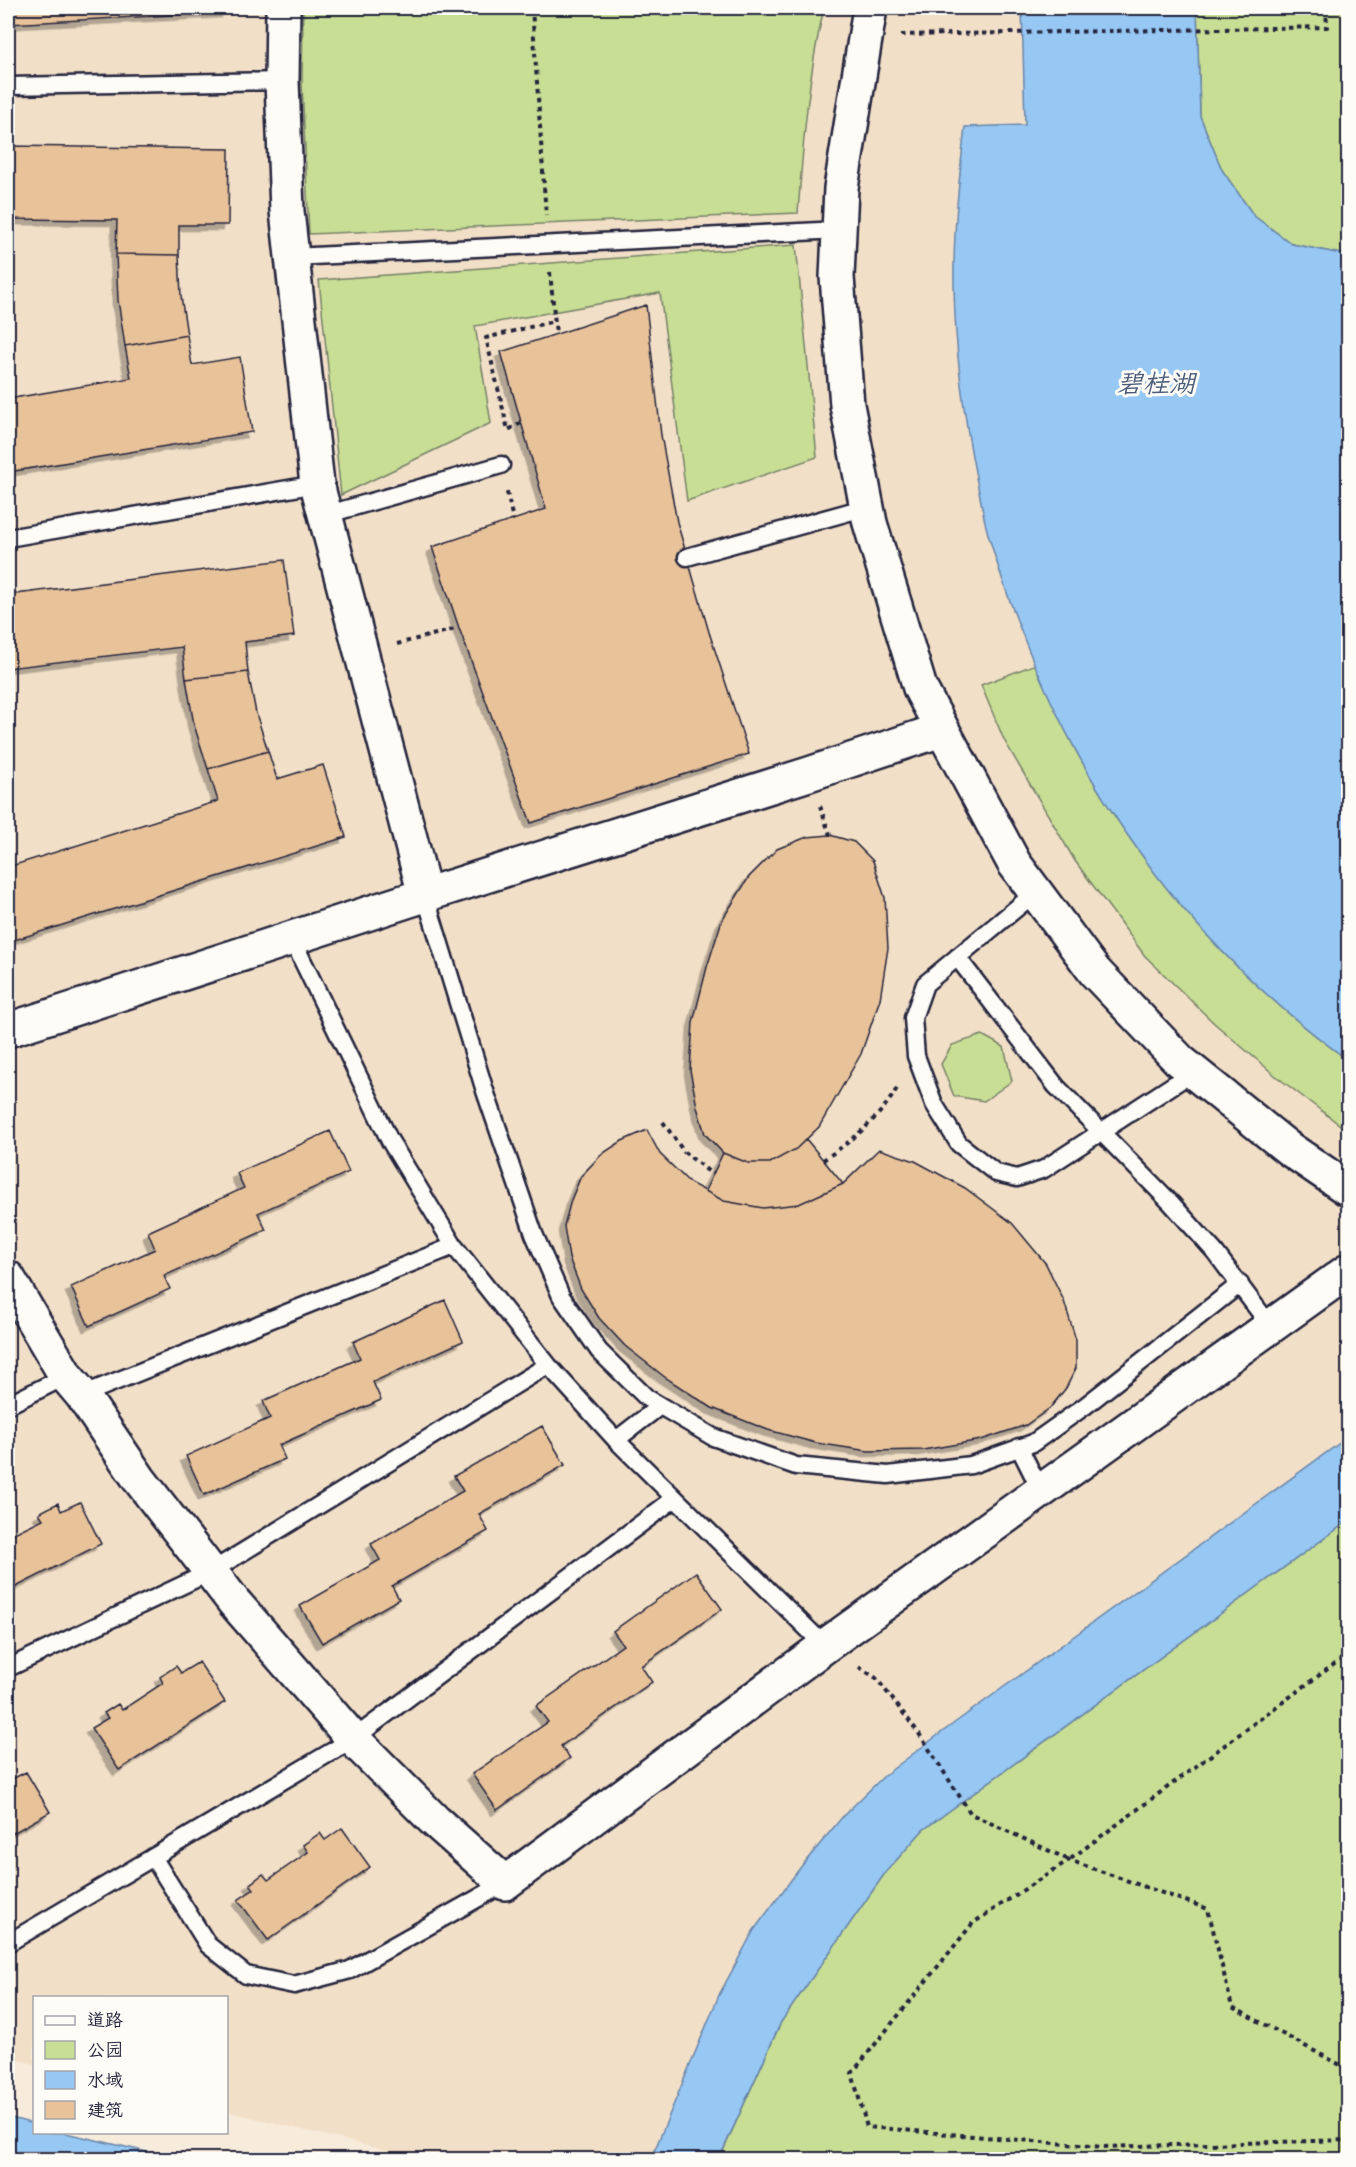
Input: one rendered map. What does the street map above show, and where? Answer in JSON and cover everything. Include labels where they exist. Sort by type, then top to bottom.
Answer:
[{"type":"street","points":[[283,8],[282,81],[287,211],[321,499],[425,895]]},
{"type":"street","points":[[867,22],[841,188],[837,277],[847,405],[870,523],[920,688],[1014,863],[1095,972],[1180,1061],[1288,1148],[1348,1189]]},
{"type":"street","points":[[8,1030],[425,895],[798,778],[941,730]]},
{"type":"street","points":[[8,1278],[74,1385],[139,1479],[210,1572],[353,1739],[434,1820],[505,1883],[825,1646],[1348,1271]]},
{"type":"lane","points":[[8,86],[282,81]]},
{"type":"lane","points":[[292,257],[840,230]]},
{"type":"lane","points":[[8,538],[321,499],[501,465]]},
{"type":"lane","points":[[687,557],[867,507]]},
{"type":"lane","points":[[1036,892],[925,984],[913,1018],[916,1056],[934,1104],[959,1144],[996,1173],[1017,1178],[1044,1169],[1193,1072]]},
{"type":"lane","points":[[425,895],[486,1091],[534,1234],[561,1296],[598,1351],[647,1398],[713,1437],[796,1466],[888,1475],[971,1465],[1033,1443],[1086,1406],[1240,1284]]},
{"type":"lane","points":[[292,939],[390,1141],[454,1246],[548,1365],[616,1440],[825,1646]]},
{"type":"lane","points":[[957,957],[1056,1086],[1171,1203],[1215,1252],[1271,1327]]},
{"type":"lane","points":[[8,1406],[74,1385],[454,1246]]},
{"type":"lane","points":[[8,1668],[210,1572],[548,1365]]},
{"type":"lane","points":[[616,1440],[660,1406]]},
{"type":"lane","points":[[1019,1447],[1041,1491]]},
{"type":"lane","points":[[8,1943],[353,1739],[674,1499]]},
{"type":"lane","points":[[153,1857],[208,1945],[246,1975],[294,1985],[350,1970],[505,1883]]},
{"type":"path","points":[[532,8],[556,334]]},
{"type":"path","points":[[867,22],[1327,27],[1326,8]]},
{"type":"path","points":[[521,423],[508,430],[486,338],[554,321]]},
{"type":"path","points":[[361,653],[459,628]]},
{"type":"path","points":[[823,1160],[854,1137],[892,1097],[916,1056]]},
{"type":"path","points":[[663,1122],[684,1152],[713,1175]]},
{"type":"path","points":[[825,1646],[876,1678],[918,1732],[971,1814],[1069,1860],[1208,1908],[1232,2007],[1348,2069]]},
{"type":"path","points":[[1348,1654],[1069,1860],[973,1923],[852,2073],[867,2127],[1103,2147],[1348,2140]]},
{"type":"shaded area","points":[[8,8],[1348,8],[1348,2159],[421,2159],[228,2111],[228,1996],[33,1996],[33,2064],[8,2057]]},
{"type":"green space","points":[[303,8],[824,8],[810,84],[798,213],[309,234],[302,84]]},
{"type":"green space","points":[[1197,8],[1348,8],[1348,252],[1341,254],[1292,244],[1254,216],[1222,170],[1200,116]]},
{"type":"green space","points":[[796,245],[817,457],[687,501],[660,293],[475,326],[491,423],[341,495],[319,280]]},
{"type":"green space","points":[[1036,664],[1062,722],[1092,779],[1126,833],[1164,884],[1205,933],[1250,979],[1348,1060],[1348,1131],[1277,1077],[1214,1023],[1145,956],[1075,861],[1004,740],[981,685]]},
{"type":"green space","points":[[982,1035],[1004,1047],[1012,1081],[984,1101],[954,1096],[941,1064],[952,1045]]},
{"type":"green space","points":[[1348,1521],[1348,2159],[719,2160],[781,2022],[885,1873],[923,1830]]},
{"type":"water","name":"碧桂湖","points":[[1022,8],[1197,8],[1200,116],[1222,170],[1254,216],[1292,244],[1341,254],[1348,252],[1348,1060],[1289,1014],[1234,964],[1184,909],[1138,850],[1113,814],[1069,738],[1032,658],[1001,576],[983,515],[961,385],[954,286],[955,226],[965,127],[1025,125]]},
{"type":"water","points":[[1348,1437],[1348,1521],[923,1830],[885,1873],[781,2022],[719,2159],[651,2159],[719,1995],[754,1930],[800,1868],[844,1815],[885,1775],[942,1732]]},
{"type":"water","points":[[8,2117],[33,2124],[33,2134],[70,2134],[177,2159],[8,2159]]},
{"type":"building","points":[[8,8],[227,8],[227,12],[8,24]]},
{"type":"building","points":[[8,146],[229,149],[228,225],[179,225],[179,255],[116,254],[117,220],[8,219]]},
{"type":"building","points":[[116,254],[179,255],[181,296],[187,335],[125,346],[118,300]]},
{"type":"building","points":[[646,305],[661,435],[677,522],[709,632],[749,754],[531,823],[459,628],[432,547],[546,509],[501,352]]},
{"type":"building","points":[[187,335],[192,365],[240,357],[252,432],[8,472],[8,399],[131,378],[125,346]]},
{"type":"building","points":[[284,560],[294,636],[245,642],[248,672],[186,679],[182,647],[8,668],[8,595]]},
{"type":"building","points":[[248,672],[256,713],[268,751],[208,769],[194,725],[186,679]]},
{"type":"building","points":[[268,751],[277,779],[323,765],[346,837],[8,942],[8,867],[218,801],[208,769]]},
{"type":"building","points":[[830,835],[854,842],[873,861],[885,898],[888,948],[880,999],[861,1054],[819,1127],[796,1149],[770,1163],[748,1163],[723,1153],[705,1134],[690,1070],[693,1022],[722,920],[749,877],[777,849],[807,837]]},
{"type":"building","points":[[647,1130],[660,1154],[690,1183],[724,1201],[763,1208],[799,1204],[843,1184],[879,1149],[915,1161],[965,1188],[1012,1223],[1046,1264],[1064,1301],[1076,1340],[1076,1368],[1066,1388],[1050,1408],[1026,1425],[981,1440],[923,1450],[868,1451],[816,1443],[768,1430],[712,1408],[666,1378],[625,1346],[599,1318],[581,1289],[569,1258],[564,1226],[581,1176],[602,1154],[622,1141]]},
{"type":"building","points":[[330,1131],[349,1172],[258,1213],[266,1230],[164,1276],[170,1289],[89,1326],[71,1287],[155,1249],[148,1232],[244,1188],[237,1173]]},
{"type":"building","points":[[806,1139],[843,1184],[799,1204],[763,1208],[724,1201],[705,1191],[723,1153],[748,1163],[770,1163],[796,1149]]},
{"type":"building","points":[[445,1300],[463,1341],[373,1382],[381,1400],[279,1445],[285,1459],[204,1495],[186,1456],[270,1418],[263,1401],[360,1358],[353,1342]]},
{"type":"building","points":[[542,1426],[565,1465],[479,1514],[488,1531],[392,1586],[399,1599],[322,1643],[300,1606],[380,1560],[371,1544],[463,1491],[454,1476]]},
{"type":"building","points":[[80,1502],[101,1544],[8,1591],[8,1536],[43,1519],[39,1513],[58,1503],[61,1511]]},
{"type":"building","points":[[696,1572],[722,1609],[641,1666],[652,1682],[561,1746],[570,1758],[497,1810],[472,1774],[548,1722],[536,1706],[623,1645],[613,1631]]},
{"type":"building","points":[[199,1662],[225,1702],[119,1770],[91,1728],[108,1718],[104,1713],[118,1704],[122,1710],[163,1683],[160,1677],[176,1666],[181,1673]]},
{"type":"building","points":[[26,1772],[50,1812],[8,1836],[8,1781]]},
{"type":"building","points":[[342,1828],[370,1867],[268,1940],[238,1900],[254,1889],[250,1884],[263,1874],[268,1880],[308,1852],[303,1845],[320,1833],[325,1840]]}]
